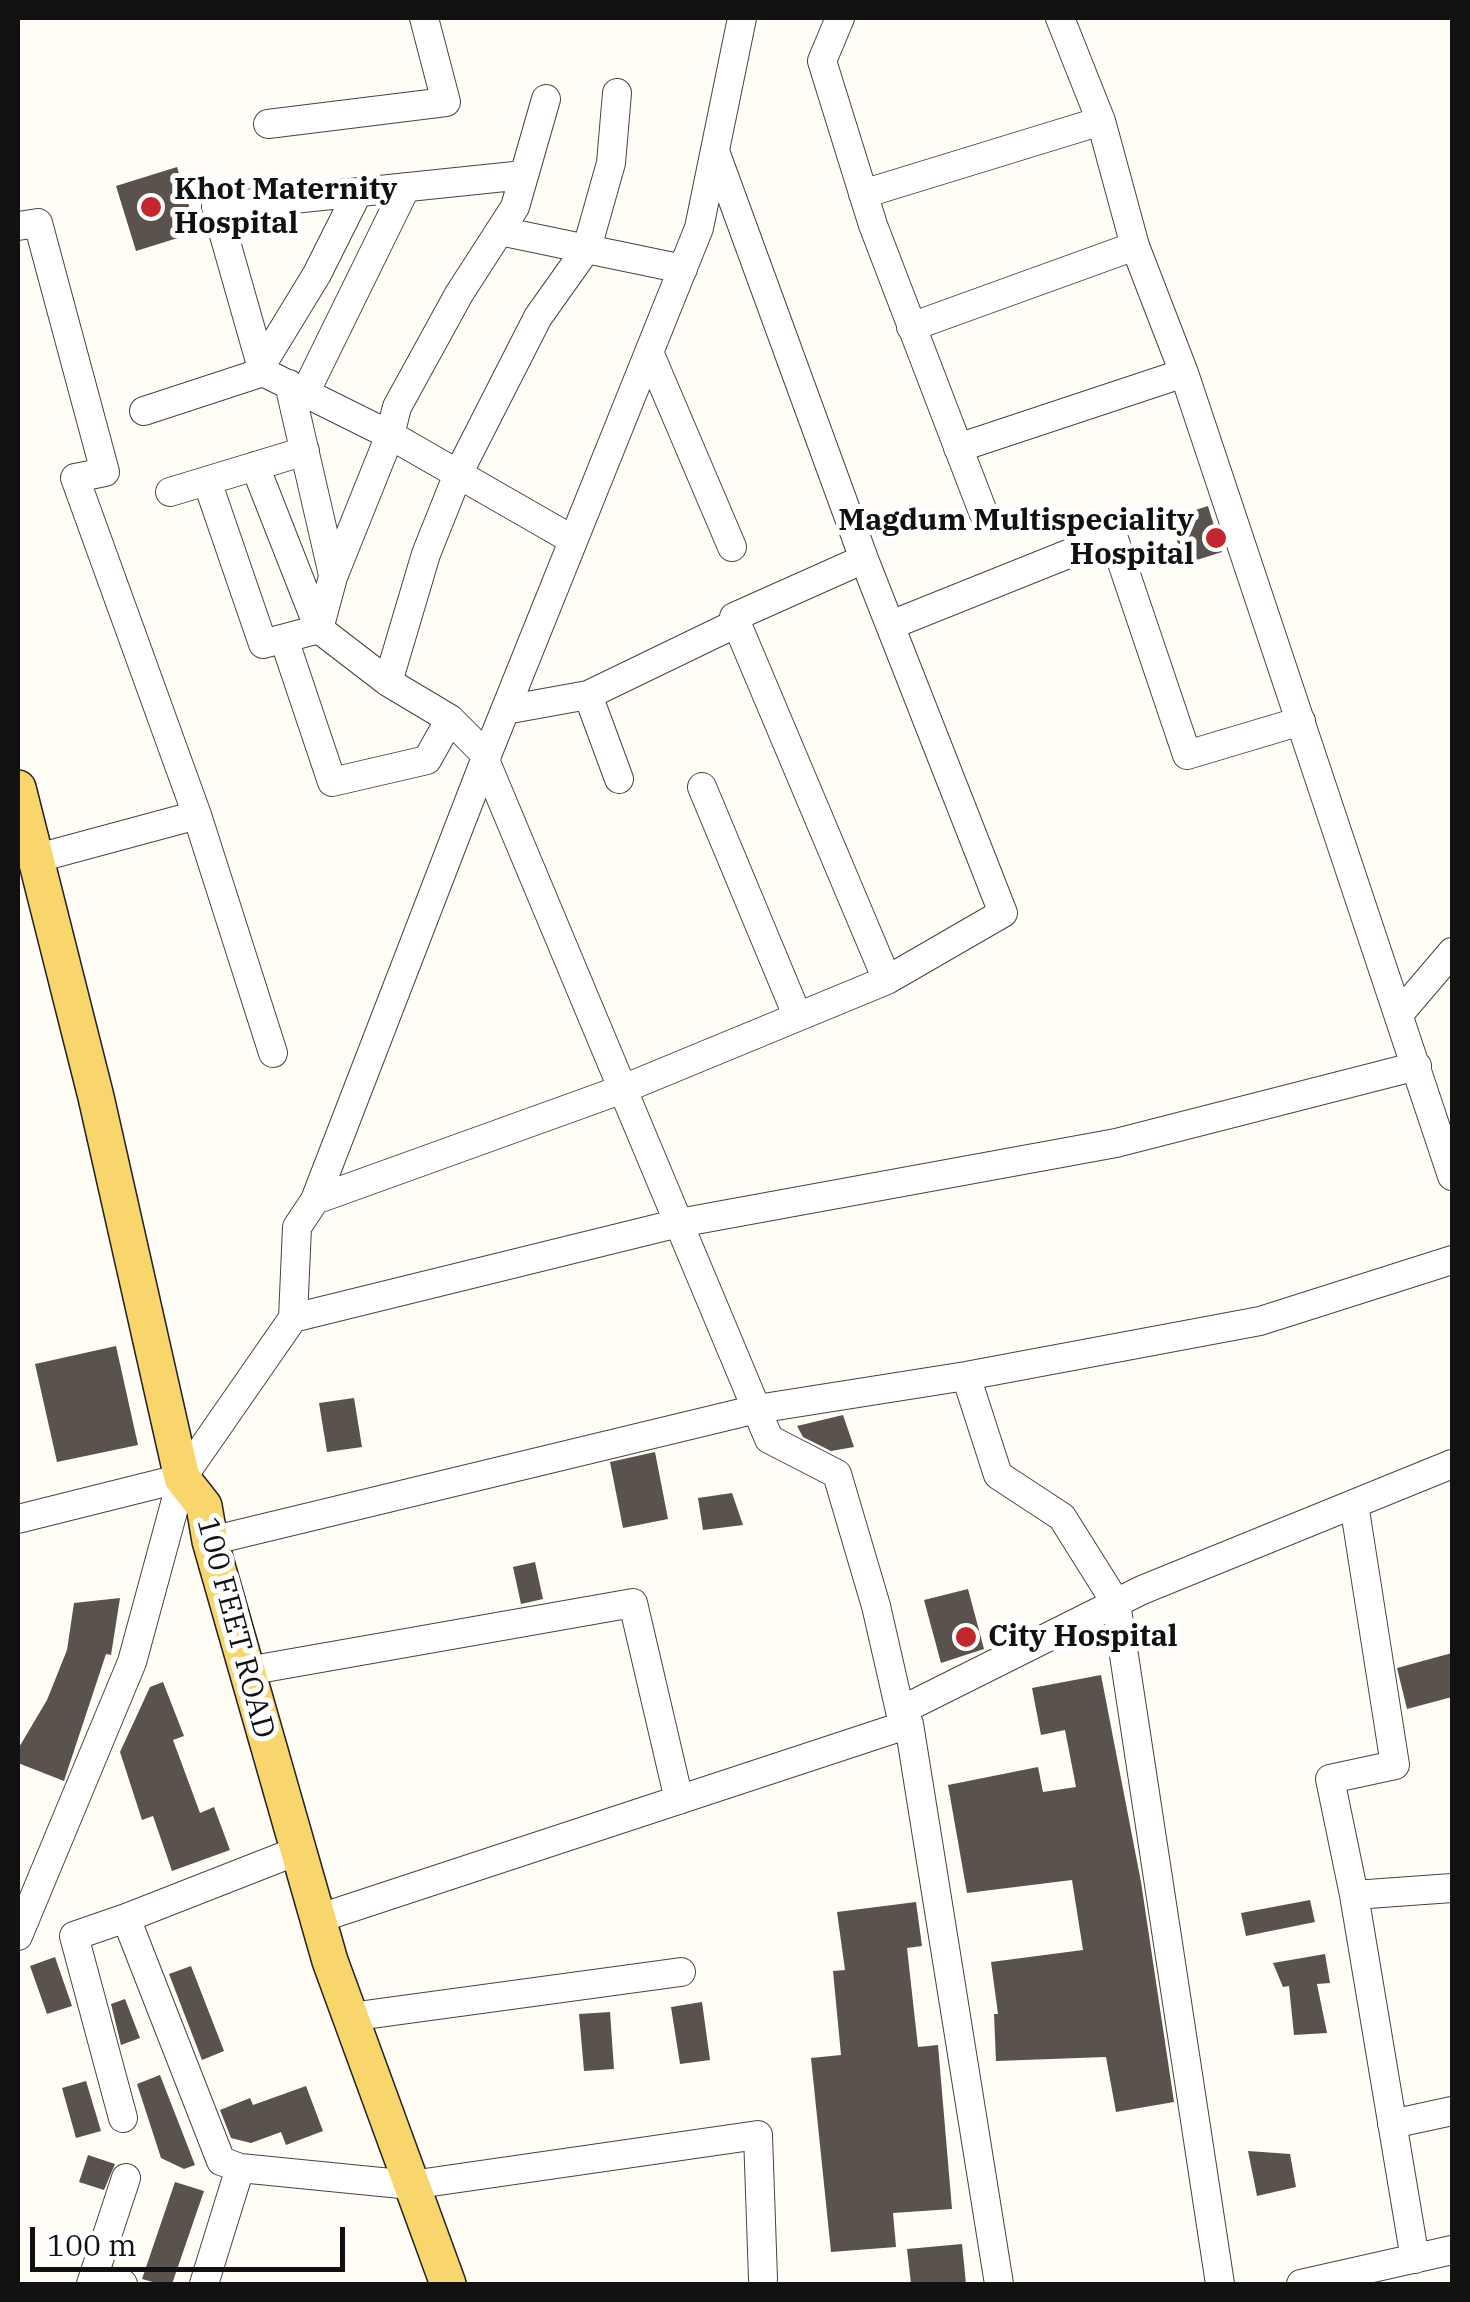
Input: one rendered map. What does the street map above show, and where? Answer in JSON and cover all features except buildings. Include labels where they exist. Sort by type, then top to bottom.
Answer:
[{"type":"main road","name":"100 FEET ROAD","points":[[18,788],[96,1097],[182,1478],[204,1506],[210,1542],[317,1919],[443,2281]]},
{"type":"street","points":[[268,124],[446,102],[424,18]]},
{"type":"street","points":[[18,1936],[132,1662],[182,1478],[293,1318],[297,1226],[315,1200],[486,758],[699,228],[742,18]]},
{"type":"street","points":[[840,18],[822,61],[863,194],[982,512]]},
{"type":"street","points":[[1060,18],[1101,121],[1135,246],[1184,374],[1302,720],[1452,1176]]},
{"type":"street","points":[[388,682],[426,554],[458,474],[538,317],[587,248],[611,163],[616,93]]},
{"type":"street","points":[[319,629],[333,577],[398,407],[459,294],[515,207],[546,99]]},
{"type":"street","points":[[863,194],[1101,121]]},
{"type":"street","points":[[315,1200],[623,1089],[887,980],[1003,912],[864,559],[716,153]]},
{"type":"street","points":[[524,175],[216,206],[262,369],[390,435],[574,540]]},
{"type":"street","points":[[333,577],[306,451],[297,387],[406,187]]},
{"type":"street","points":[[144,411],[262,369],[317,274],[358,192]]},
{"type":"street","points":[[18,226],[38,223],[104,472],[75,478],[197,815],[273,1053]]},
{"type":"street","points":[[500,231],[683,269]]},
{"type":"street","points":[[912,327],[1135,246]]},
{"type":"street","points":[[649,352],[732,546]]},
{"type":"street","points":[[958,448],[1184,374]]},
{"type":"street","points":[[170,492],[306,451]]},
{"type":"street","points":[[255,466],[319,629],[388,682],[450,719],[486,758],[769,1439],[836,1474],[905,1717],[999,2284]]},
{"type":"street","points":[[207,481],[263,644],[319,629]]},
{"type":"street","points":[[890,625],[1113,536],[1188,755],[1302,720]]},
{"type":"street","points":[[864,559],[734,617],[887,980]]},
{"type":"street","points":[[505,710],[588,695],[737,623]]},
{"type":"street","points":[[284,639],[332,782],[427,760],[486,758]]},
{"type":"street","points":[[588,695],[619,779]]},
{"type":"street","points":[[427,760],[450,719]]},
{"type":"street","points":[[702,787],[797,1015]]},
{"type":"street","points":[[34,860],[197,815]]},
{"type":"street","points":[[1400,1013],[1452,952]]},
{"type":"street","points":[[293,1318],[679,1223],[1116,1143],[1417,1066]]},
{"type":"street","points":[[210,1542],[757,1409],[966,1376],[1260,1321],[1452,1260]]},
{"type":"street","points":[[966,1376],[998,1475],[1062,1518],[1116,1603],[1220,2284]]},
{"type":"street","points":[[317,1919],[679,1800],[905,1717],[1116,1603],[1452,1464]]},
{"type":"street","points":[[18,1519],[182,1478]]},
{"type":"street","points":[[1354,1504],[1395,1765],[1330,1779],[1354,1895],[1415,2259]]},
{"type":"street","points":[[248,1671],[633,1604],[679,1800]]},
{"type":"street","points":[[122,2118],[74,1936],[297,1851]]},
{"type":"street","points":[[1354,1895],[1452,1888]]},
{"type":"street","points":[[126,1918],[221,2161],[240,2168],[411,2185],[758,2134],[762,2279]]},
{"type":"street","points":[[350,2017],[682,1972]]},
{"type":"street","points":[[1392,2124],[1452,2111]]},
{"type":"street","points":[[204,2284],[240,2168]]},
{"type":"street","points":[[123,2284],[92,2281],[126,2178]]},
{"type":"street","points":[[1301,2284],[1452,2250]]},
{"type":"place","name":"Khot Maternity Hospital","points":[[151,207]]},
{"type":"place","name":"Magdum Multispeciality Hospital","points":[[1216,538]]},
{"type":"place","name":"City Hospital","points":[[966,1637]]}]
